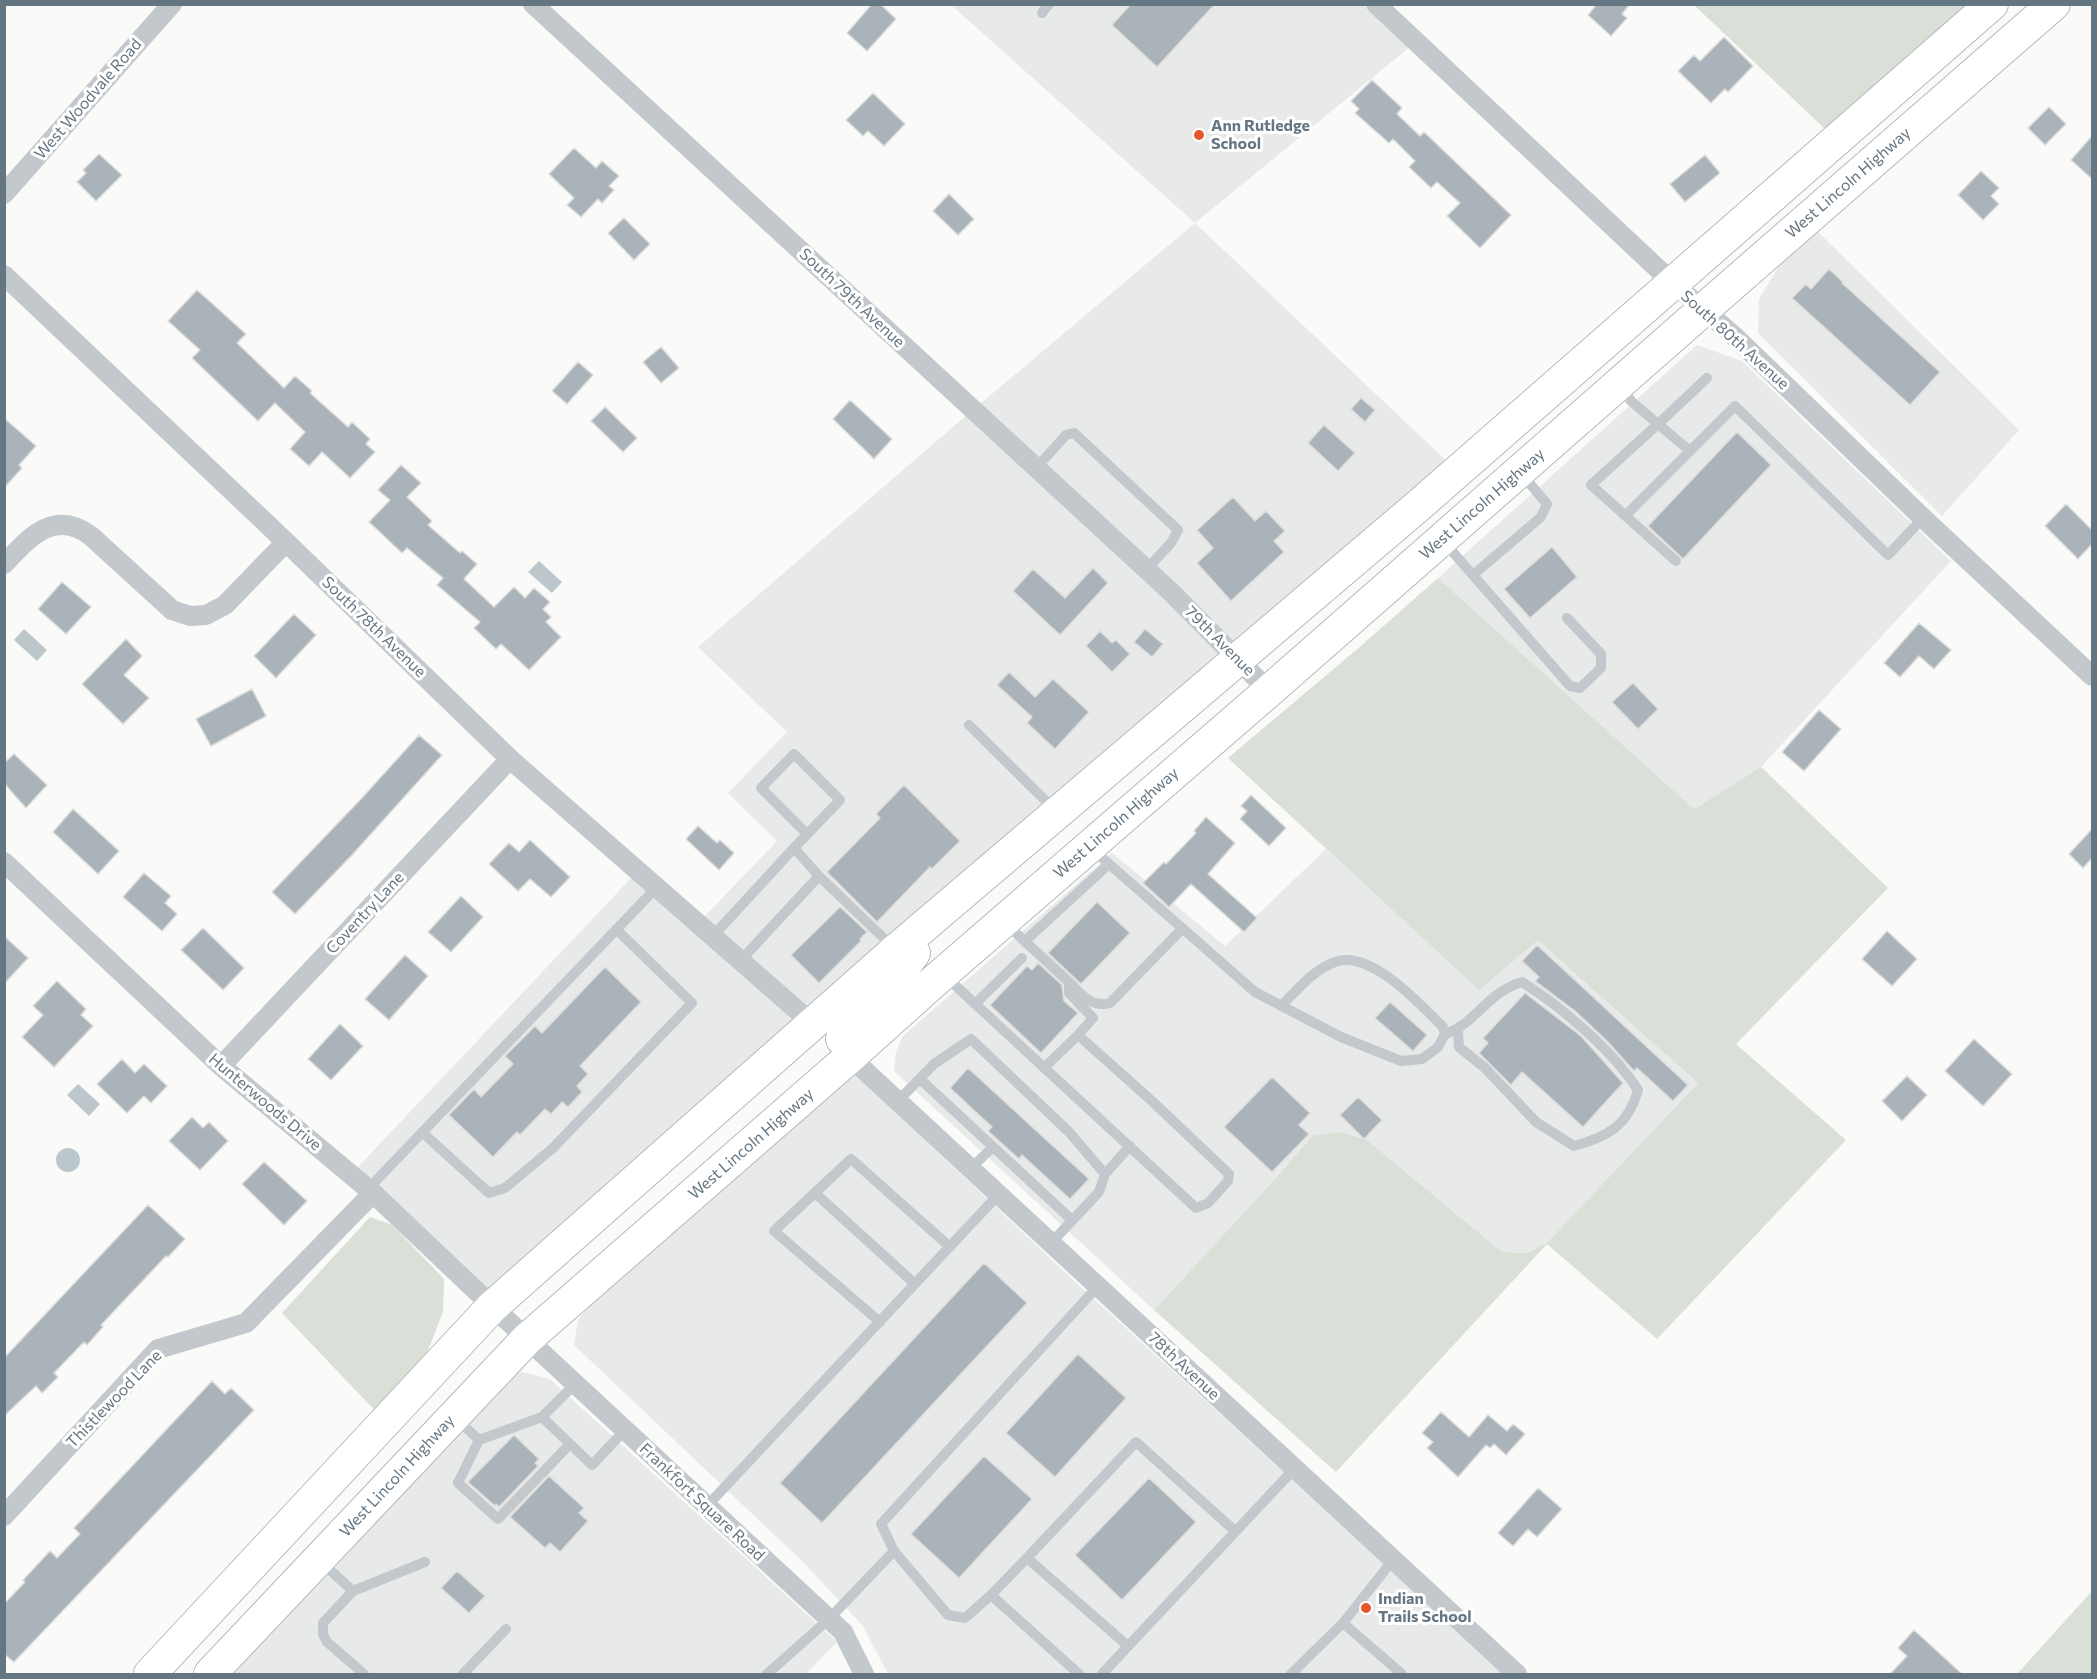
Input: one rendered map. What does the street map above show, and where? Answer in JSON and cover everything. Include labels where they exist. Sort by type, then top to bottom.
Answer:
[{"type":"main road","name":"West Lincoln Highway","points":[[210,1674],[527,1339],[942,974],[1014,931],[1099,855],[1269,691],[2054,4]]},
{"type":"main road","points":[[150,1674],[492,1307],[814,1025],[896,950],[1239,660],[1674,284],[1985,7]]},
{"type":"main road","points":[[850,1057],[843,1050],[842,1039],[883,994],[951,904]]},
{"type":"street","name":"West Woodvale Road","points":[[4,194],[172,4]]},
{"type":"street","name":"South 79th Avenue","points":[[533,4],[1171,592]]},
{"type":"street","name":"South 80th Avenue","points":[[1376,4],[1674,284],[1733,335],[1923,518],[2092,676]]},
{"type":"street","name":"South 78th Avenue","points":[[4,275],[286,542],[510,759],[746,965]]},
{"type":"street","points":[[4,564],[39,531],[60,525],[71,525],[91,536],[172,610],[190,616],[206,615],[225,605],[286,542]]},
{"type":"street","name":"79th Avenue","points":[[1171,592],[1269,691]]},
{"type":"street","name":"Coventry Lane","points":[[220,1066],[510,759]]},
{"type":"street","name":"Hunterwoods Drive","points":[[4,862],[220,1066],[370,1191],[527,1339]]},
{"type":"street","points":[[746,965],[814,1025]]},
{"type":"street","name":"78th Avenue","points":[[850,1057],[1518,1674]]},
{"type":"street","name":"Thistlewood Lane","points":[[4,1516],[158,1349],[246,1323],[370,1191]]},
{"type":"street","name":"Frankfort Square Road","points":[[527,1339],[843,1632],[864,1674]]},
{"type":"lane","points":[[1676,561],[1591,486],[1707,378]]},
{"type":"lane","points":[[1619,383],[1632,401],[1690,451]]},
{"type":"lane","points":[[1625,516],[1735,406],[1888,555],[1923,518]]},
{"type":"lane","points":[[1036,468],[1066,435],[1074,433],[1149,502],[1178,530],[1171,543],[1146,570]]},
{"type":"lane","points":[[1473,575],[1541,517],[1547,504],[1519,471]]},
{"type":"lane","points":[[1442,539],[1570,686],[1580,688],[1601,668],[1601,654],[1567,618]]},
{"type":"lane","points":[[969,725],[1058,813]]},
{"type":"lane","points":[[713,936],[840,800],[794,754],[761,788],[807,834]]},
{"type":"lane","points":[[794,848],[819,876],[896,950]]},
{"type":"lane","points":[[1099,855],[1255,992],[1281,1006],[1341,1037],[1401,1061],[1422,1059],[1438,1047],[1444,1034],[1443,1026],[1383,972],[1352,960],[1336,961],[1317,971],[1281,1006]]},
{"type":"lane","points":[[746,965],[819,876]]},
{"type":"lane","points":[[370,1191],[422,1132],[657,886]]},
{"type":"lane","points":[[1014,931],[1093,1003],[1101,1006],[1110,1003],[1183,928]]},
{"type":"lane","points":[[422,1132],[489,1193],[505,1188],[553,1148],[653,1045],[692,1003],[616,929]]},
{"type":"lane","points":[[975,1004],[1022,957]]},
{"type":"lane","points":[[942,974],[1196,1208],[1208,1203],[1228,1181],[1229,1174],[1078,1035]]},
{"type":"lane","points":[[1044,1068],[1093,1018],[1069,993],[1069,982]]},
{"type":"lane","points":[[1444,1034],[1458,1030],[1492,997],[1522,982],[1547,998],[1626,1072],[1638,1090],[1633,1106],[1620,1124],[1599,1139],[1574,1146],[1536,1122],[1485,1068],[1459,1047],[1458,1030]]},
{"type":"lane","points":[[898,1101],[934,1064],[971,1039],[1069,1132],[1106,1174]]},
{"type":"lane","points":[[920,1078],[1072,1220]]},
{"type":"lane","points":[[1052,1243],[1099,1192],[1106,1174],[1130,1146]]},
{"type":"lane","points":[[971,1168],[993,1147]]},
{"type":"lane","points":[[880,1322],[774,1230],[851,1159],[950,1247]]},
{"type":"lane","points":[[815,1193],[915,1284]]},
{"type":"lane","points":[[707,1506],[999,1194]]},
{"type":"lane","points":[[1098,1286],[880,1524],[894,1551],[948,1615],[965,1618],[1027,1558],[1136,1442],[1236,1531]]},
{"type":"lane","points":[[570,1444],[498,1519],[458,1483],[479,1440],[542,1417],[575,1384]]},
{"type":"lane","points":[[454,1417],[479,1440]]},
{"type":"lane","points":[[542,1417],[592,1465],[625,1431]]},
{"type":"lane","points":[[1102,1674],[1295,1468]]},
{"type":"lane","points":[[767,1674],[829,1619],[894,1551]]},
{"type":"lane","points":[[1027,1558],[1128,1646]]},
{"type":"lane","points":[[318,1559],[353,1591]]},
{"type":"lane","points":[[1291,1674],[1343,1623],[1393,1560]]},
{"type":"lane","points":[[364,1674],[327,1642],[323,1634],[323,1623],[353,1591],[425,1562]]},
{"type":"lane","points":[[991,1595],[1079,1674]]},
{"type":"lane","points":[[1343,1623],[1402,1674]]},
{"type":"lane","points":[[463,1674],[506,1629]]},
{"type":"shaded area","name":"Ann Rutledge School","points":[[951,5],[1365,5],[1411,46],[1195,223]]},
{"type":"shaded area","points":[[1694,5],[1970,5],[1825,129]]},
{"type":"shaded area","points":[[1195,223],[1453,467],[1236,649],[980,404]]},
{"type":"shaded area","points":[[1813,227],[2019,430],[1942,516],[1758,333],[1759,299],[1781,263]]},
{"type":"shaded area","points":[[1697,345],[1742,361],[1951,561],[1761,767],[1694,809],[1438,578]]},
{"type":"shaded area","points":[[969,413],[1230,657],[814,1018],[703,918],[777,841],[728,793],[787,732],[698,647]]},
{"type":"shaded area","points":[[539,561],[562,582],[552,593],[528,572]]},
{"type":"shaded area","points":[[1438,578],[1694,809],[1761,767],[1888,888],[1736,1044],[1846,1140],[1657,1339],[1547,1244],[1336,1472],[1154,1310],[1312,1136],[1339,1132],[1367,1140],[1502,1252],[1528,1253],[1547,1243],[1698,1083],[1538,940],[1479,990],[1228,758]]},
{"type":"shaded area","points":[[24,629],[47,650],[37,661],[14,640]]},
{"type":"shaded area","points":[[1326,849],[1479,989],[1538,939],[1698,1083],[1547,1244],[1528,1253],[1502,1252],[1367,1140],[1312,1136],[1154,1310],[894,1071],[896,1052],[902,1037],[1112,853],[1225,946]]},
{"type":"shaded area","points":[[634,875],[805,1024],[492,1296],[356,1169]]},
{"type":"shaded area","points":[[852,1071],[1070,1277],[1505,1674],[888,1674],[863,1626],[803,1562],[574,1345],[578,1320],[609,1280]]},
{"type":"shaded area","points":[[78,1084],[100,1104],[89,1116],[67,1095]]},
{"type":"shaded area","points":[[68,1148],[76,1152],[80,1160],[76,1168],[68,1172],[60,1168],[56,1160],[60,1152]]},
{"type":"shaded area","points":[[370,1217],[392,1225],[444,1279],[443,1312],[421,1368],[381,1417],[282,1313]]},
{"type":"shaded area","points":[[514,1370],[550,1379],[837,1642],[806,1674],[224,1674]]},
{"type":"shaded area","points":[[2092,1591],[2092,1674],[2017,1674]]},
{"type":"building","points":[[872,4],[880,4],[896,19],[867,51],[847,33]]},
{"type":"building","points":[[1131,4],[1215,4],[1157,67],[1112,25]]},
{"type":"building","points":[[1597,4],[1630,4],[1622,14],[1627,18],[1611,36],[1588,15]]},
{"type":"building","points":[[1724,37],[1753,66],[1728,92],[1725,89],[1711,103],[1678,71],[1694,55],[1700,61]]},
{"type":"building","points":[[1372,80],[1402,108],[1397,114],[1420,136],[1424,132],[1511,215],[1480,248],[1447,216],[1460,203],[1437,182],[1431,188],[1409,167],[1415,161],[1393,139],[1389,143],[1355,113],[1359,109],[1351,101]]},
{"type":"building","points":[[873,93],[905,124],[884,146],[868,131],[863,136],[846,120]]},
{"type":"building","points":[[2049,107],[2066,124],[2045,145],[2028,128]]},
{"type":"building","points":[[2092,136],[2092,179],[2071,160]]},
{"type":"building","points":[[574,148],[596,168],[602,161],[619,176],[609,186],[614,190],[602,203],[598,199],[581,217],[567,205],[574,198],[549,174]]},
{"type":"building","points":[[99,154],[122,175],[96,201],[77,182],[86,173],[83,170]]},
{"type":"building","points":[[1705,155],[1720,173],[1685,202],[1670,184]]},
{"type":"building","points":[[1981,171],[1999,188],[1991,196],[1999,204],[1983,220],[1958,195]]},
{"type":"building","points":[[949,194],[974,219],[958,235],[933,211]]},
{"type":"building","points":[[624,218],[650,244],[634,260],[608,233]]},
{"type":"building","points":[[1829,269],[1940,372],[1910,405],[1792,298],[1806,284],[1811,289]]},
{"type":"building","points":[[197,290],[246,334],[237,343],[284,388],[295,376],[312,391],[310,393],[348,427],[352,422],[370,439],[366,444],[375,452],[350,478],[322,452],[309,466],[290,449],[305,432],[275,403],[258,421],[192,358],[200,350],[168,321]]},
{"type":"building","points":[[661,347],[679,368],[661,383],[643,362]]},
{"type":"building","points":[[578,362],[593,375],[567,404],[552,391]]},
{"type":"building","points":[[1361,398],[1375,410],[1365,422],[1351,409]]},
{"type":"building","points":[[850,400],[892,439],[874,459],[833,419]]},
{"type":"building","points":[[605,407],[637,438],[623,452],[591,421]]},
{"type":"building","points":[[4,418],[36,446],[19,465],[22,468],[4,488]]},
{"type":"building","points":[[1324,425],[1355,453],[1338,471],[1308,443]]},
{"type":"building","points":[[1737,432],[1771,465],[1683,559],[1648,526]]},
{"type":"building","points":[[401,465],[421,483],[407,497],[432,521],[428,525],[460,553],[462,551],[477,564],[464,579],[494,607],[514,587],[525,598],[534,588],[550,602],[543,609],[551,617],[546,622],[561,637],[529,670],[501,644],[496,649],[474,628],[480,622],[437,585],[443,578],[407,548],[402,553],[369,522],[390,500],[378,490]]},
{"type":"building","points":[[1233,497],[1255,521],[1266,511],[1285,531],[1274,541],[1284,552],[1231,601],[1197,563],[1213,548],[1197,530]]},
{"type":"building","points":[[2066,504],[2092,530],[2092,544],[2078,559],[2045,526]]},
{"type":"building","points":[[1552,547],[1577,577],[1530,618],[1504,589]]},
{"type":"building","points":[[1093,568],[1108,583],[1060,635],[1013,591],[1033,569],[1065,598]]},
{"type":"building","points":[[62,582],[91,607],[66,634],[38,609]]},
{"type":"building","points":[[294,614],[316,635],[276,678],[254,656]]},
{"type":"building","points":[[1919,623],[1951,650],[1934,669],[1919,656],[1900,677],[1884,663]]},
{"type":"building","points":[[1145,629],[1163,644],[1152,657],[1134,642]]},
{"type":"building","points":[[1100,631],[1112,643],[1116,640],[1130,654],[1112,672],[1086,646]]},
{"type":"building","points":[[126,639],[142,656],[124,675],[149,698],[123,724],[82,684]]},
{"type":"building","points":[[1009,672],[1035,697],[1053,679],[1089,712],[1055,749],[1027,723],[1032,717],[997,685]]},
{"type":"building","points":[[1633,683],[1658,709],[1638,729],[1612,702]]},
{"type":"building","points":[[252,689],[266,716],[211,746],[196,719]]},
{"type":"building","points":[[1819,710],[1841,729],[1804,771],[1782,752]]},
{"type":"building","points":[[419,735],[442,755],[352,855],[295,914],[272,892]]},
{"type":"building","points":[[14,754],[47,785],[26,808],[4,783],[4,763]]},
{"type":"building","points":[[904,785],[960,841],[932,869],[930,867],[877,922],[827,872],[880,818],[876,814]]},
{"type":"building","points":[[1251,795],[1286,828],[1269,846],[1240,819],[1247,811],[1241,806]]},
{"type":"building","points":[[73,809],[119,851],[98,874],[53,832]]},
{"type":"building","points":[[1206,817],[1235,843],[1208,874],[1257,918],[1244,932],[1191,884],[1169,907],[1143,883],[1164,862],[1166,864],[1196,833],[1194,831]]},
{"type":"building","points":[[698,826],[717,843],[720,840],[734,853],[719,870],[686,839]]},
{"type":"building","points":[[2092,829],[2092,858],[2083,868],[2069,854]]},
{"type":"building","points":[[530,840],[570,877],[551,897],[530,879],[518,891],[489,864],[509,843],[519,852]]},
{"type":"building","points":[[144,873],[171,896],[165,903],[177,914],[162,931],[123,897]]},
{"type":"building","points":[[461,896],[483,917],[451,952],[428,932]]},
{"type":"building","points":[[1097,902],[1130,933],[1081,984],[1048,953]]},
{"type":"building","points":[[840,907],[867,932],[819,983],[791,955]]},
{"type":"building","points":[[203,928],[244,968],[223,990],[181,950]]},
{"type":"building","points":[[1887,931],[1917,959],[1892,986],[1862,959]]},
{"type":"building","points":[[4,936],[28,958],[4,984]]},
{"type":"building","points":[[1537,945],[1688,1085],[1673,1101],[1637,1068],[1634,1071],[1575,1011],[1535,981],[1539,977],[1522,961]]},
{"type":"building","points":[[405,955],[428,976],[389,1020],[365,999]]},
{"type":"building","points":[[1038,963],[1062,985],[1064,1001],[1078,1013],[1041,1053],[990,1005],[1027,966],[1032,970]]},
{"type":"building","points":[[605,967],[641,1002],[580,1066],[588,1074],[577,1086],[582,1092],[568,1107],[562,1102],[551,1114],[545,1109],[520,1135],[517,1132],[493,1157],[449,1115],[474,1089],[481,1097],[513,1064],[505,1056],[535,1026],[542,1033]]},
{"type":"building","points":[[57,981],[86,1009],[81,1015],[93,1026],[54,1067],[22,1037],[43,1015],[33,1006]]},
{"type":"building","points":[[1525,993],[1581,1036],[1623,1083],[1583,1127],[1522,1072],[1511,1085],[1479,1053],[1488,1043],[1483,1038]]},
{"type":"building","points":[[1390,1002],[1427,1035],[1413,1051],[1375,1018]]},
{"type":"building","points":[[340,1024],[363,1046],[331,1080],[308,1059]]},
{"type":"building","points":[[1974,1039],[2012,1074],[1983,1106],[1945,1071]]},
{"type":"building","points":[[122,1059],[135,1073],[144,1064],[167,1086],[151,1103],[144,1096],[127,1113],[97,1084]]},
{"type":"building","points":[[968,1068],[1089,1179],[1070,1199],[1022,1155],[1019,1159],[988,1131],[992,1127],[950,1088]]},
{"type":"building","points":[[1907,1076],[1927,1095],[1902,1121],[1882,1101]]},
{"type":"building","points":[[1272,1077],[1310,1113],[1299,1125],[1309,1134],[1272,1172],[1224,1127]]},
{"type":"building","points":[[1358,1097],[1382,1120],[1364,1139],[1340,1115]]},
{"type":"building","points":[[192,1117],[203,1128],[209,1122],[228,1141],[200,1170],[169,1141]]},
{"type":"building","points":[[264,1162],[307,1201],[284,1225],[242,1184]]},
{"type":"building","points":[[148,1205],[185,1239],[101,1325],[103,1327],[87,1345],[84,1342],[54,1373],[58,1377],[42,1393],[36,1386],[4,1416],[4,1358]]},
{"type":"building","points":[[984,1263],[1027,1303],[822,1523],[780,1483]]},
{"type":"building","points":[[1078,1354],[1126,1398],[1055,1477],[1006,1433]]},
{"type":"building","points":[[212,1381],[225,1394],[231,1388],[254,1410],[14,1662],[4,1654],[4,1604],[50,1551],[57,1558],[80,1534],[74,1528]]},
{"type":"building","points":[[1441,1412],[1469,1437],[1488,1415],[1507,1431],[1513,1424],[1525,1434],[1506,1455],[1494,1444],[1490,1448],[1486,1445],[1458,1477],[1427,1448],[1433,1442],[1422,1433]]},
{"type":"building","points":[[514,1435],[539,1459],[535,1463],[538,1466],[499,1507],[468,1482]]},
{"type":"building","points":[[984,1456],[1032,1499],[959,1578],[911,1534]]},
{"type":"building","points":[[549,1476],[584,1508],[579,1513],[588,1521],[560,1552],[550,1543],[545,1548],[510,1517]]},
{"type":"building","points":[[1149,1478],[1196,1522],[1122,1600],[1075,1555]]},
{"type":"building","points":[[1538,1488],[1562,1509],[1537,1537],[1528,1529],[1513,1546],[1498,1533]]},
{"type":"building","points":[[457,1571],[485,1596],[469,1613],[441,1588]]},
{"type":"building","points":[[1914,1630],[1962,1674],[1890,1674],[1907,1656],[1898,1648]]},
{"type":"place","name":"Ann Rutledge School","points":[[1199,135]]},
{"type":"place","name":"Indian Trails School","points":[[1366,1608]]}]
